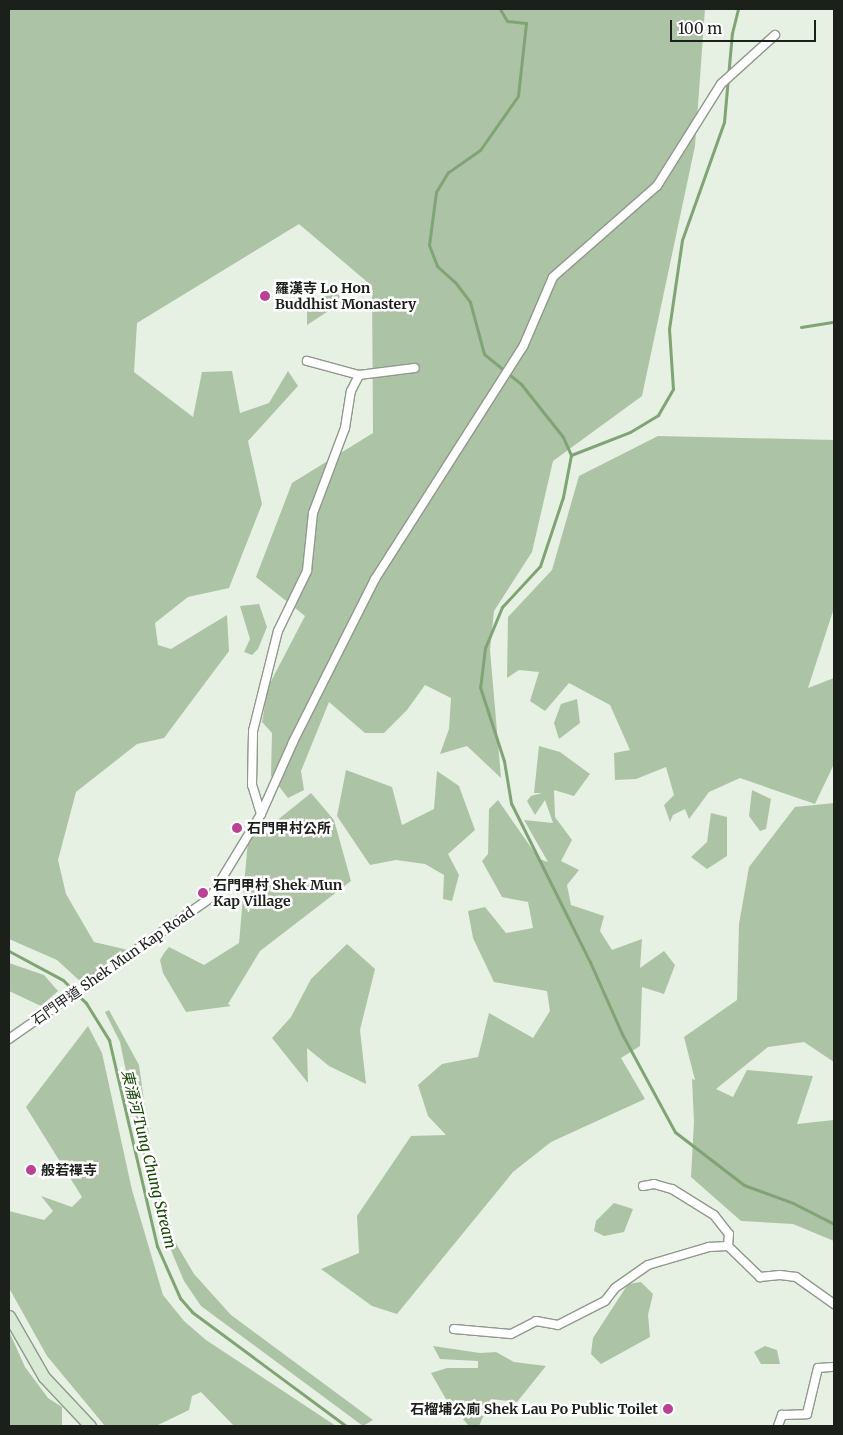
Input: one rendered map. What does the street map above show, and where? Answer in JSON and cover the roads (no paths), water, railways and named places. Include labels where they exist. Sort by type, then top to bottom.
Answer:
[{"type":"main road","points":[[9,1316],[44,1377],[90,1426]]},
{"type":"street","name":"石門甲道 Shek Mun Kap Road","points":[[9,1039],[210,898],[261,814],[293,742],[375,579],[523,347],[553,277],[657,186],[721,84],[775,35]]},
{"type":"street","points":[[307,361],[359,375],[415,368]]},
{"type":"street","points":[[261,814],[252,785],[253,731],[278,631],[307,571],[313,512],[345,428],[351,391],[359,375]]},
{"type":"street","points":[[643,1186],[654,1184],[672,1189],[714,1215],[729,1234],[728,1246]]},
{"type":"street","points":[[728,1246],[760,1277],[780,1275],[796,1277],[834,1304]]},
{"type":"street","points":[[454,1330],[511,1334],[536,1321],[558,1325],[604,1301],[615,1288],[648,1265],[709,1248],[728,1246]]},
{"type":"street","points":[[778,1426],[782,1415],[807,1414],[818,1368],[834,1367]]},
{"type":"waterway","points":[[500,9],[507,21],[526,23],[518,96],[480,150],[448,172],[436,192],[429,245],[437,266],[455,282],[470,302],[484,354],[521,384],[563,437],[571,455],[563,497],[540,566],[502,607],[485,648],[480,687],[504,761],[511,803],[590,962],[622,1034],[675,1132],[744,1185],[793,1203],[834,1224]]},
{"type":"waterway","points":[[571,455],[630,432],[658,415],[673,389],[669,329],[682,240],[724,122],[732,33],[738,9]]},
{"type":"waterway","points":[[801,327],[834,322]]},
{"type":"waterway","name":"東涌河 Tung Chung Stream","points":[[9,951],[63,980],[86,1003],[109,1040],[157,1246],[180,1298],[192,1312],[346,1426]]},
{"type":"place","name":"羅漢寺 Lo Hon Buddhist Monastery","points":[[265,296]]},
{"type":"place","name":"石門甲村公所","points":[[237,828]]},
{"type":"place","name":"石門甲村 Shek Mun Kap Village","points":[[203,893]]},
{"type":"place","name":"般若禪寺","points":[[31,1170]]},
{"type":"place","name":"石榴埔公廁 Shek Lau Po Public Toilet","points":[[668,1409]]}]
